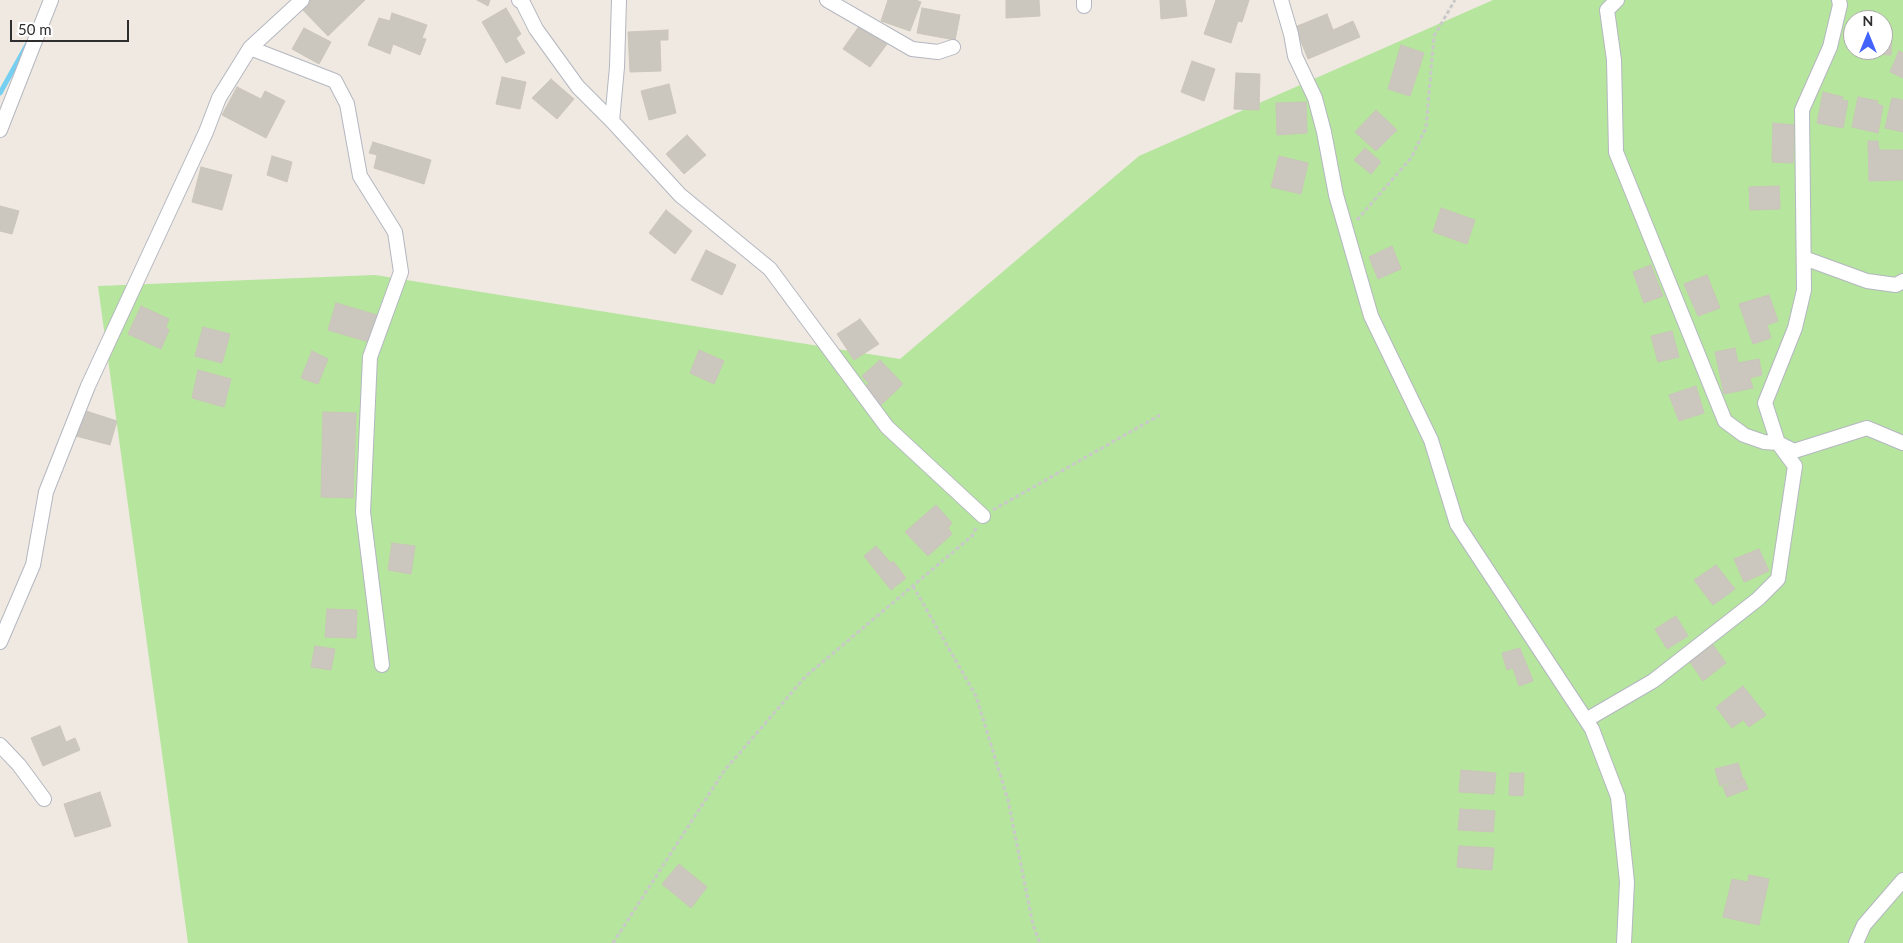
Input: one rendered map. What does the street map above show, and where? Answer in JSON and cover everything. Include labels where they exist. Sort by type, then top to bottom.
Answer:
[{"type":"street","points":[[0,130],[52,0]]},
{"type":"street","points":[[0,642],[33,565],[46,492],[88,386],[202,139],[219,98],[250,48],[302,0]]},
{"type":"street","points":[[519,0],[523,3],[536,28],[578,87],[680,195],[770,269],[887,427],[983,516]]},
{"type":"street","points":[[612,121],[617,67],[619,0]]},
{"type":"street","points":[[827,0],[912,48],[938,52],[953,47]]},
{"type":"street","points":[[1281,0],[1295,56],[1316,98],[1336,195],[1371,316],[1431,440],[1457,524],[1592,730],[1618,797],[1627,882],[1624,943]]},
{"type":"street","points":[[1617,0],[1607,10],[1614,60],[1616,152],[1725,421],[1744,434],[1794,451],[1867,428],[1903,442]]},
{"type":"street","points":[[1586,720],[1653,682],[1758,599],[1778,579],[1795,466],[1778,444],[1765,403],[1795,328],[1804,290],[1802,110],[1830,47],[1840,0]]},
{"type":"street","points":[[250,48],[335,81],[347,104],[360,176],[395,232],[401,272],[370,358],[363,512],[382,665]]},
{"type":"street","points":[[1804,258],[1867,281],[1896,285],[1903,281]]},
{"type":"street","points":[[0,745],[19,765],[44,799]]},
{"type":"street","points":[[1856,943],[1864,926],[1903,880]]},
{"type":"path","points":[[1347,232],[1411,158],[1426,128],[1434,36],[1455,0]]},
{"type":"path","points":[[613,943],[724,771],[806,676],[972,536],[983,516],[1160,415]]},
{"type":"path","points":[[913,586],[976,696],[1008,800],[1033,926],[1040,943]]},
{"type":"green space","points":[[1493,0],[1903,0],[1903,943],[188,943],[98,286],[375,275],[900,359],[1139,156]]},
{"type":"building","points":[[307,0],[365,0],[328,36],[300,7]]},
{"type":"building","points":[[477,0],[490,0],[488,6]]},
{"type":"building","points":[[888,0],[916,0],[921,2],[910,31],[881,21]]},
{"type":"building","points":[[1006,0],[1039,0],[1040,16],[1006,18]]},
{"type":"building","points":[[1160,0],[1185,0],[1187,16],[1161,19]]},
{"type":"building","points":[[1216,0],[1249,0],[1242,22],[1238,21],[1231,43],[1204,34]]},
{"type":"building","points":[[506,8],[521,34],[516,38],[525,53],[506,63],[482,22]]},
{"type":"building","points":[[922,8],[960,15],[955,40],[917,33]]},
{"type":"building","points":[[392,13],[427,25],[422,38],[426,39],[420,55],[393,44],[390,54],[368,45],[379,18],[390,21]]},
{"type":"building","points":[[1327,14],[1333,30],[1353,21],[1360,37],[1308,59],[1295,27]]},
{"type":"building","points":[[860,25],[887,44],[870,67],[843,49]]},
{"type":"building","points":[[304,28],[331,42],[319,64],[292,49]]},
{"type":"building","points":[[668,30],[668,40],[660,40],[661,71],[630,72],[628,32]]},
{"type":"building","points":[[1401,45],[1424,53],[1410,96],[1388,89]]},
{"type":"building","points":[[1899,51],[1903,53],[1903,78],[1890,72]]},
{"type":"building","points":[[1192,61],[1215,69],[1204,101],[1181,92]]},
{"type":"building","points":[[1236,73],[1260,74],[1259,110],[1234,109]]},
{"type":"building","points":[[502,77],[526,82],[520,109],[496,104]]},
{"type":"building","points":[[551,79],[574,99],[557,119],[532,98]]},
{"type":"building","points":[[669,84],[676,113],[649,120],[641,91]]},
{"type":"building","points":[[237,87],[261,99],[265,91],[285,101],[266,138],[222,115]]},
{"type":"building","points":[[1823,92],[1843,97],[1842,100],[1848,101],[1843,128],[1817,123]]},
{"type":"building","points":[[1858,97],[1878,101],[1877,104],[1883,106],[1878,133],[1852,127]]},
{"type":"building","points":[[1892,98],[1903,100],[1903,132],[1885,128]]},
{"type":"building","points":[[1306,102],[1307,133],[1277,135],[1276,103]]},
{"type":"building","points":[[1376,110],[1397,130],[1376,151],[1355,132]]},
{"type":"building","points":[[1773,123],[1794,125],[1793,163],[1772,162]]},
{"type":"building","points":[[687,135],[706,155],[684,174],[666,154]]},
{"type":"building","points":[[1868,141],[1878,141],[1879,150],[1903,150],[1903,180],[1869,181]]},
{"type":"building","points":[[373,142],[431,160],[424,184],[374,168],[377,155],[369,153]]},
{"type":"building","points":[[1365,148],[1381,162],[1371,174],[1354,160]]},
{"type":"building","points":[[272,156],[292,162],[287,182],[267,175]]},
{"type":"building","points":[[1279,156],[1308,163],[1301,194],[1271,187]]},
{"type":"building","points":[[201,167],[232,175],[222,210],[192,202]]},
{"type":"building","points":[[1779,186],[1780,209],[1750,210],[1749,187]]},
{"type":"building","points":[[0,206],[19,211],[12,234],[0,231]]},
{"type":"building","points":[[1441,208],[1475,220],[1467,244],[1433,232]]},
{"type":"building","points":[[666,210],[692,231],[675,254],[649,233]]},
{"type":"building","points":[[1392,246],[1401,269],[1378,279],[1369,257]]},
{"type":"building","points":[[706,250],[736,265],[722,295],[691,280]]},
{"type":"building","points":[[1651,265],[1663,296],[1644,303],[1633,272]]},
{"type":"building","points":[[1707,275],[1720,308],[1698,316],[1684,284]]},
{"type":"building","points":[[1769,295],[1778,321],[1767,325],[1771,338],[1753,344],[1739,304]]},
{"type":"building","points":[[336,303],[377,315],[369,342],[328,330]]},
{"type":"building","points":[[141,306],[169,319],[166,327],[169,330],[161,349],[128,334]]},
{"type":"building","points":[[860,319],[879,344],[854,360],[837,334]]},
{"type":"building","points":[[203,327],[230,334],[222,363],[195,356]]},
{"type":"building","points":[[1672,331],[1679,357],[1658,362],[1651,336]]},
{"type":"building","points":[[1735,348],[1738,363],[1759,359],[1762,375],[1750,378],[1753,388],[1724,394],[1715,352]]},
{"type":"building","points":[[699,350],[724,361],[714,384],[690,373]]},
{"type":"building","points":[[312,351],[328,359],[318,384],[301,378]]},
{"type":"building","points":[[880,360],[903,384],[880,406],[864,387],[869,384],[862,376]]},
{"type":"building","points":[[198,370],[231,379],[224,407],[192,398]]},
{"type":"building","points":[[1696,386],[1704,413],[1679,421],[1669,395]]},
{"type":"building","points":[[83,410],[117,421],[110,445],[76,436]]},
{"type":"building","points":[[323,412],[356,413],[353,498],[321,497]]},
{"type":"building","points":[[936,505],[952,523],[948,528],[952,534],[928,556],[905,532]]},
{"type":"building","points":[[392,543],[415,546],[411,574],[388,570]]},
{"type":"building","points":[[876,546],[891,563],[893,561],[906,578],[891,590],[864,556]]},
{"type":"building","points":[[1759,549],[1769,571],[1744,582],[1734,559]]},
{"type":"building","points":[[1716,565],[1735,589],[1713,605],[1694,580]]},
{"type":"building","points":[[327,609],[357,610],[356,638],[325,637]]},
{"type":"building","points":[[1676,616],[1688,636],[1667,649],[1655,629]]},
{"type":"building","points":[[1713,645],[1726,663],[1703,681],[1690,662]]},
{"type":"building","points":[[315,646],[335,649],[331,670],[311,667]]},
{"type":"building","points":[[1520,648],[1533,681],[1519,686],[1513,668],[1507,670],[1502,653]]},
{"type":"building","points":[[1743,686],[1766,715],[1749,727],[1743,720],[1732,728],[1716,707]]},
{"type":"building","points":[[60,726],[66,742],[75,738],[80,750],[43,766],[31,738]]},
{"type":"building","points":[[1738,763],[1743,779],[1720,786],[1715,769]]},
{"type":"building","points":[[1461,770],[1496,773],[1494,794],[1459,792]]},
{"type":"building","points":[[1510,773],[1524,773],[1523,796],[1509,795]]},
{"type":"building","points":[[1744,779],[1748,789],[1727,797],[1723,787]]},
{"type":"building","points":[[100,792],[111,826],[75,837],[64,804]]},
{"type":"building","points":[[1460,809],[1495,811],[1493,832],[1458,830]]},
{"type":"building","points":[[1459,846],[1494,848],[1492,870],[1457,867]]},
{"type":"building","points":[[679,864],[707,887],[691,908],[662,884]]},
{"type":"building","points":[[1749,875],[1769,879],[1759,925],[1723,917],[1732,879],[1748,882]]},
{"type":"waterway","points":[[0,93],[28,43]]}]
